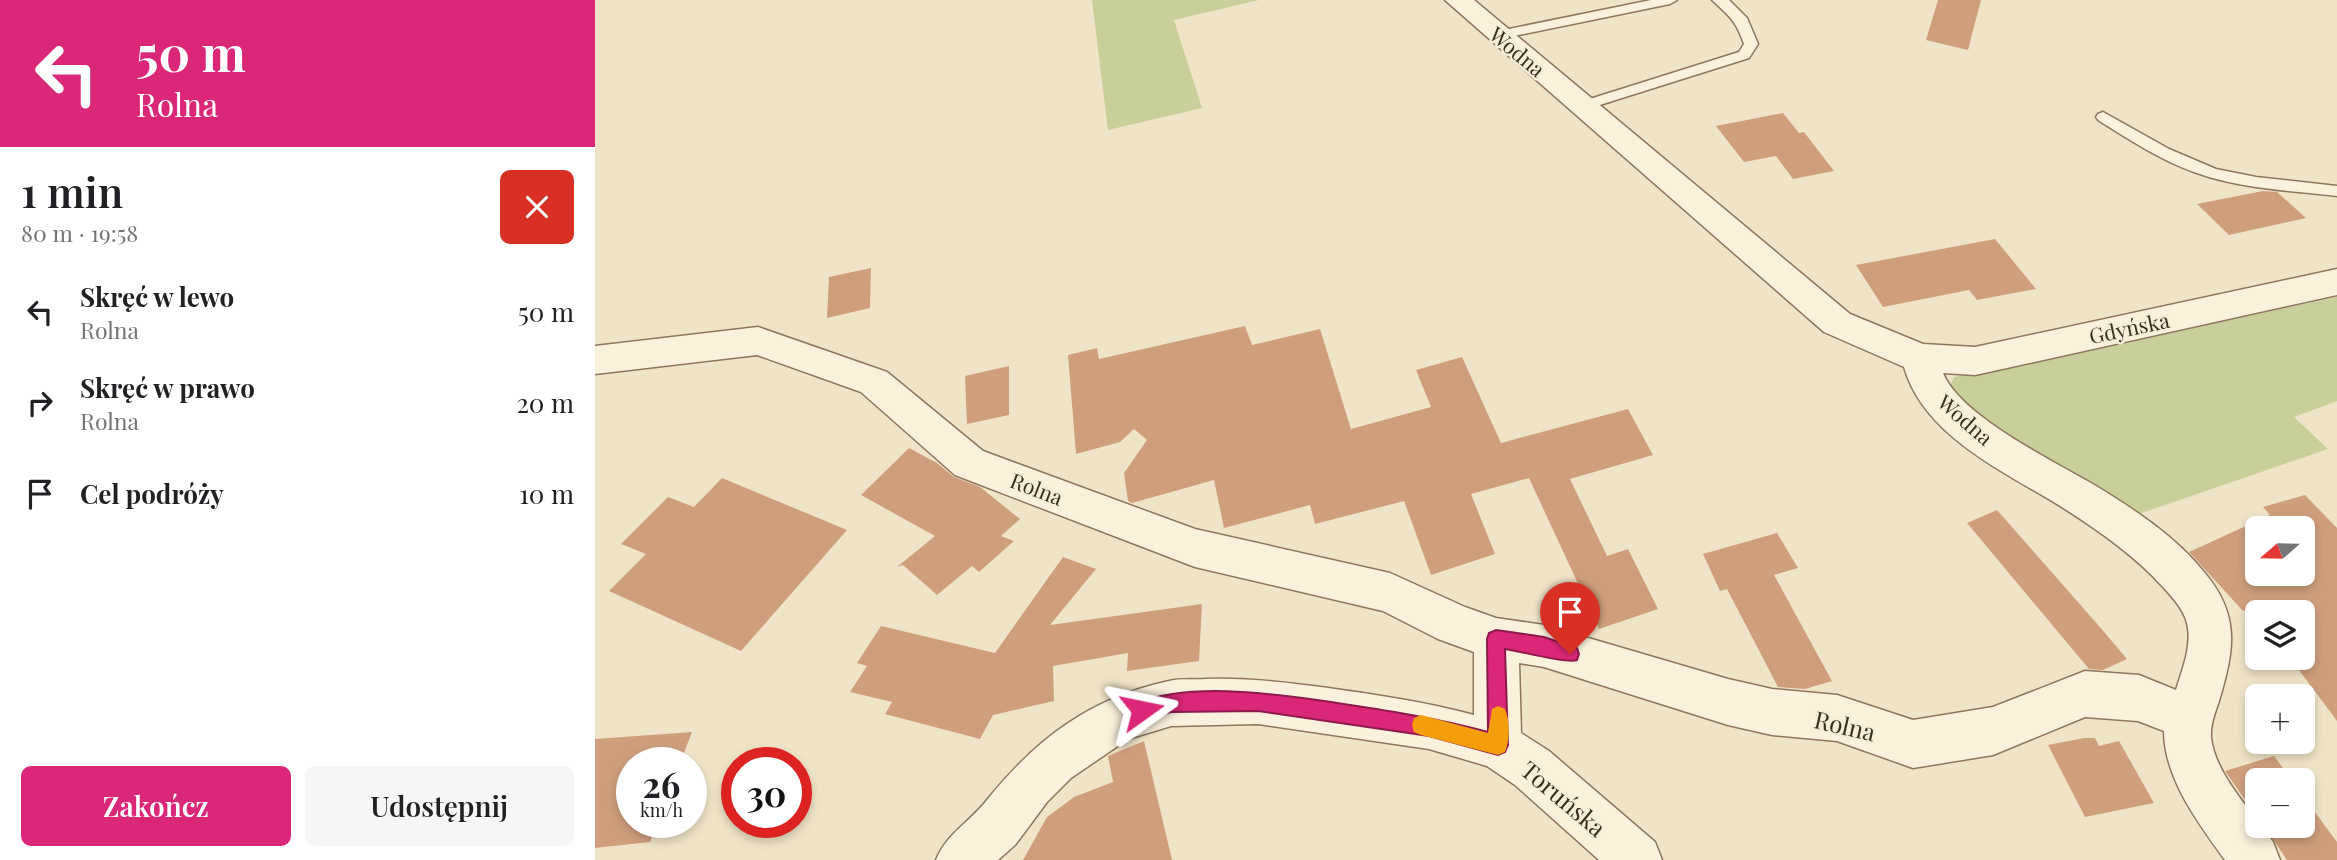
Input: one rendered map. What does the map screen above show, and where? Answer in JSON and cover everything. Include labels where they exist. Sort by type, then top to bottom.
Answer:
[{"type":"street","name":"Wodna","points":[[1458,0],[1837,323],[1920,358],[1925,378],[1937,397],[1957,417],[2135,534],[2186,582],[2199,598],[2212,631],[2211,649],[2187,737],[2192,758],[2202,780],[2255,860]]},
{"type":"street","name":"Gdyńska","points":[[1920,358],[1975,361],[2337,282]]},
{"type":"street","name":"Rolna","points":[[595,360],[758,341],[874,382],[969,463],[1195,548],[1390,593],[1454,624],[1496,639],[1544,646],[1728,702],[1772,712],[1837,718],[1913,744],[1993,731],[2085,694],[2139,698],[2190,719]]},
{"type":"street","points":[[1496,639],[1498,745]]},
{"type":"street","name":"Toruńska","points":[[961,860],[997,828],[1030,785],[1064,754],[1116,720],[1171,703],[1258,701],[1429,726],[1498,745],[1532,768],[1637,860]]},
{"type":"lane","points":[[1499,35],[1670,0]]},
{"type":"lane","points":[[1582,106],[1744,55],[1751,44],[1745,23],[1728,2]]},
{"type":"lane","points":[[2103,117],[2152,147],[2195,167],[2230,177],[2337,191]]},
{"type":"green space","points":[[1092,0],[1259,0],[1174,20],[1202,108],[1108,130]]},
{"type":"green space","points":[[2337,297],[2337,401],[2294,417],[2328,449],[2136,515],[1972,412],[1947,393],[1954,377]]},
{"type":"building","points":[[1938,0],[1981,0],[1968,50],[1926,40]]},
{"type":"building","points":[[1783,113],[1799,133],[1804,132],[1834,171],[1793,179],[1776,156],[1744,162],[1716,126]]},
{"type":"building","points":[[2263,191],[2277,192],[2306,218],[2229,235],[2197,204]]},
{"type":"building","points":[[1995,239],[2036,289],[1977,300],[1969,290],[1883,307],[1856,265]]},
{"type":"building","points":[[871,268],[870,308],[827,318],[829,277]]},
{"type":"building","points":[[1245,326],[1252,345],[1320,329],[1351,429],[1431,407],[1416,370],[1462,357],[1501,443],[1628,409],[1653,455],[1570,479],[1607,556],[1628,549],[1658,609],[1599,629],[1529,478],[1471,494],[1495,554],[1431,575],[1404,501],[1315,524],[1310,505],[1224,528],[1214,480],[1132,503],[1128,501],[1124,473],[1147,440],[1134,429],[1120,442],[1076,454],[1068,355],[1097,348],[1099,359]]},
{"type":"building","points":[[1009,366],[1009,415],[967,424],[965,376]]},
{"type":"building","points":[[909,448],[937,463],[954,477],[980,487],[1020,519],[1001,536],[1014,541],[979,572],[972,566],[937,595],[903,565],[897,567],[935,536],[861,495]]},
{"type":"building","points":[[722,478],[847,530],[741,651],[609,591],[646,554],[621,544],[668,497],[694,507]]},
{"type":"building","points":[[2305,495],[2337,528],[2337,721],[2315,692],[2315,684],[2309,684],[2299,670],[2315,670],[2315,600],[2245,600],[2243,611],[2189,552],[2245,526],[2245,586],[2315,586],[2315,516],[2268,516],[2270,515],[2263,507]]},
{"type":"building","points":[[1997,510],[2127,659],[2103,670],[2089,669],[1967,523]]},
{"type":"building","points":[[1777,533],[1798,568],[1774,575],[1832,681],[1805,689],[1778,687],[1727,589],[1720,591],[1703,554]]},
{"type":"building","points":[[1063,557],[1096,569],[1050,625],[1202,604],[1199,661],[1127,671],[1128,653],[1053,666],[1054,701],[993,715],[980,739],[885,714],[892,702],[850,692],[867,666],[857,663],[881,626],[995,653]]},
{"type":"building","points":[[692,732],[686,747],[616,747],[616,838],[651,838],[650,842],[595,848],[595,739]]},
{"type":"building","points":[[2095,738],[2099,746],[2119,741],[2154,803],[2085,817],[2048,745]]},
{"type":"building","points":[[1144,741],[1172,860],[1023,860],[1047,817],[1074,797],[1113,782],[1108,756]]},
{"type":"building","points":[[2274,756],[2283,768],[2245,768],[2245,800],[2225,771]]},
{"type":"building","points":[[2315,812],[2337,842],[2337,860],[2287,860],[2272,838],[2315,838]]},
{"type":"slow traffic","points":[[1421,725],[1498,745],[1498,715]]},
{"type":"route","points":[[1142,710],[1171,703],[1258,701],[1429,726],[1498,745],[1496,639],[1544,646],[1570,654]]}]
